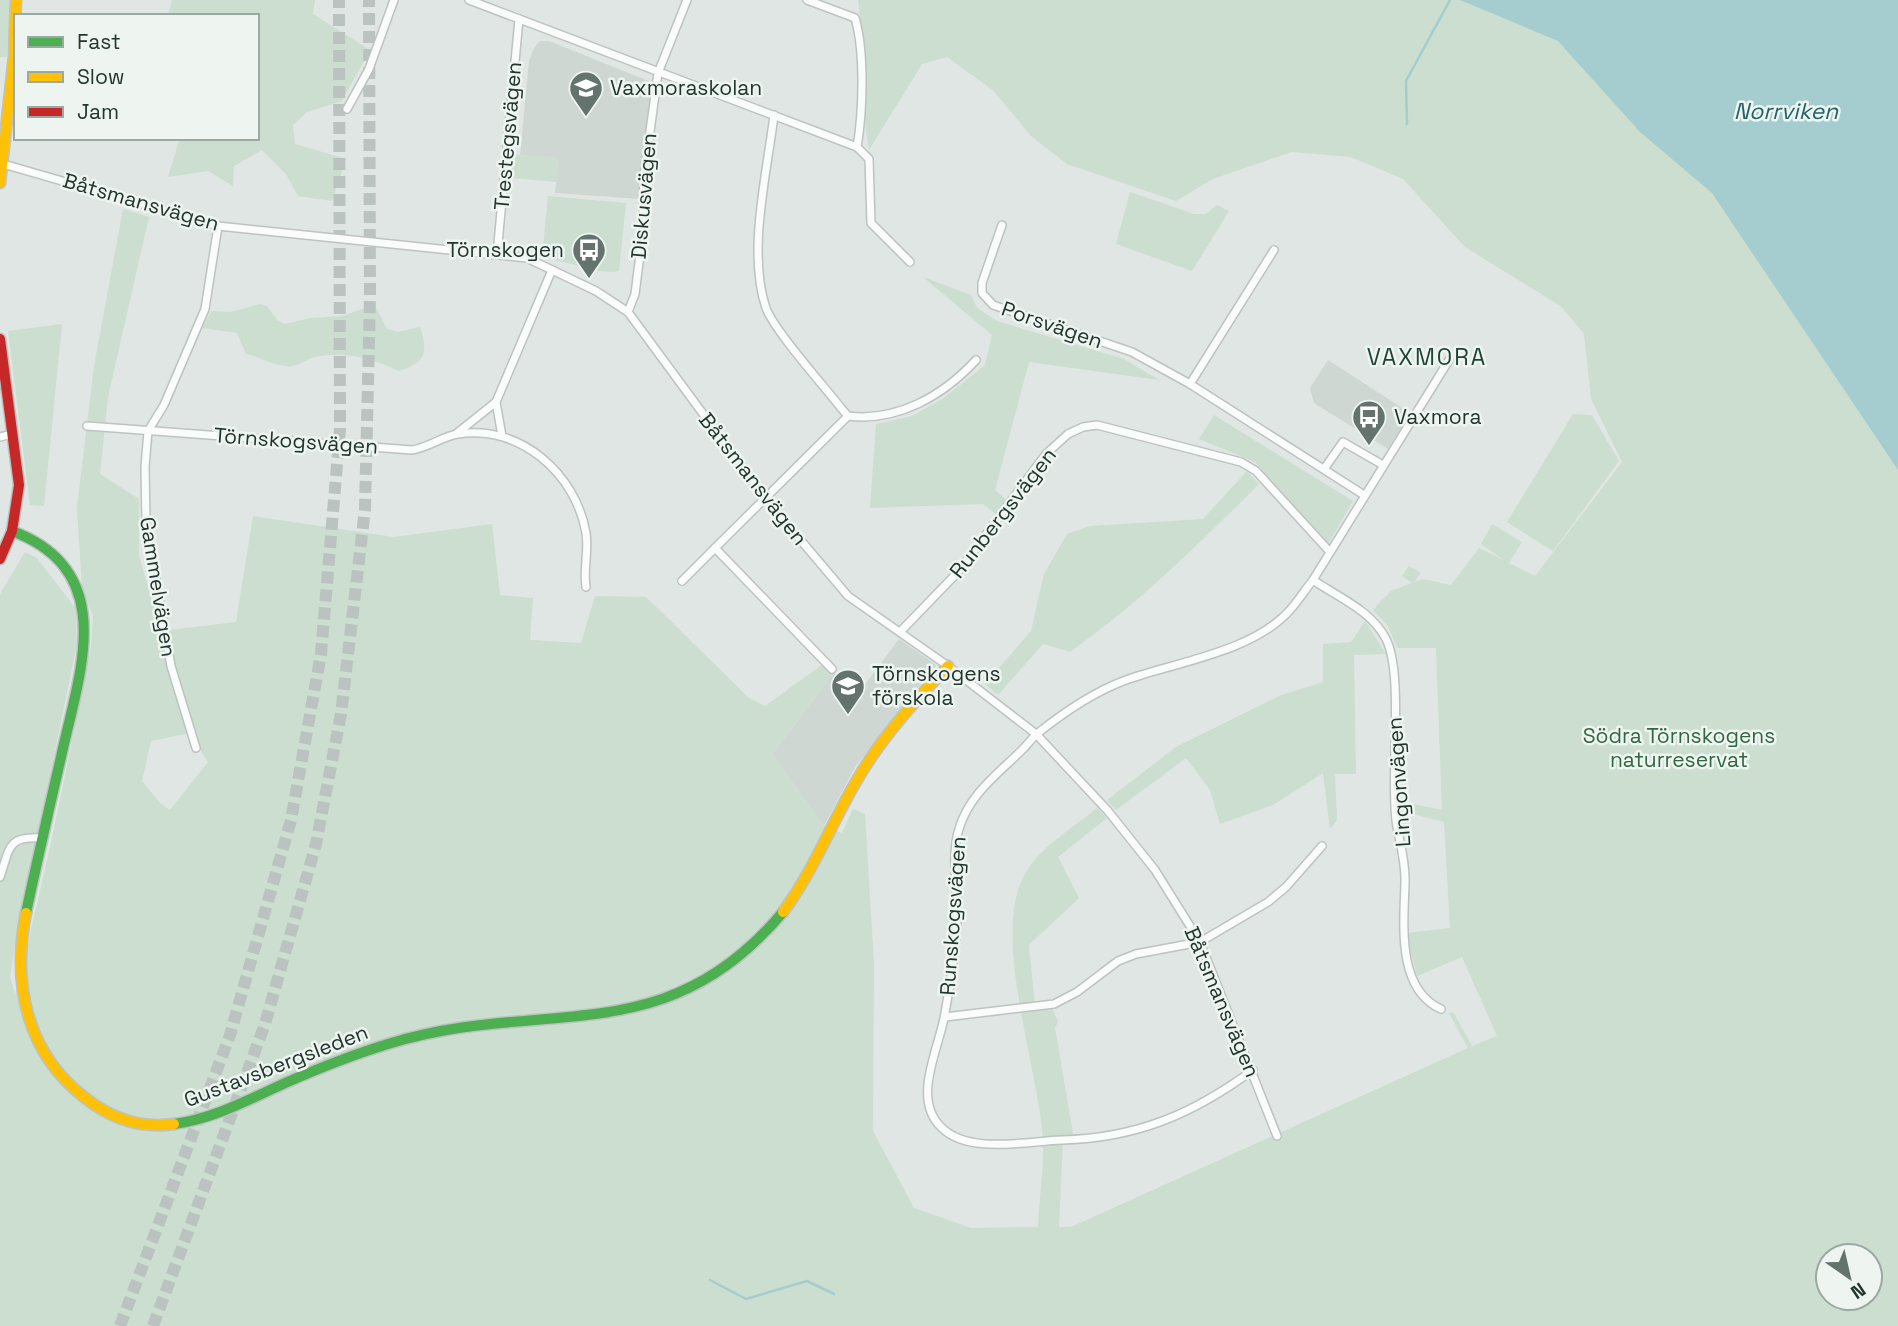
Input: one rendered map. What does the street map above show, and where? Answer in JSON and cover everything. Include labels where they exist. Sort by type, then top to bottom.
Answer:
[{"type":"street","points":[[347,109],[369,69],[394,0]]},
{"type":"street","points":[[469,0],[857,147],[869,159],[871,223],[910,262]]},
{"type":"street","name":"Diskusvägen","points":[[628,312],[635,294],[643,232],[644,175],[658,73],[687,0]]},
{"type":"street","points":[[807,0],[855,18],[858,29],[860,89],[857,147]]},
{"type":"street","name":"Trestegsvägen","points":[[498,254],[519,19]]},
{"type":"street","points":[[0,183],[14,56]]},
{"type":"street","points":[[774,116],[761,212],[760,275],[767,310],[848,416],[868,419],[902,412],[946,387],[976,360]]},
{"type":"street","name":"Båtsmansvägen","points":[[1,163],[218,226],[527,258],[596,291],[628,312],[765,498],[848,596],[948,666],[1036,734],[1108,811],[1155,870],[1200,942],[1277,1136]]},
{"type":"street","name":"Porsvägen","points":[[1002,225],[982,283],[986,300],[993,305],[1132,352],[1190,384],[1364,495]]},
{"type":"street","name":"Gammelvägen","points":[[196,748],[171,666],[146,522],[148,431],[163,405],[205,309],[218,226]]},
{"type":"street","points":[[1190,384],[1274,250]]},
{"type":"street","points":[[456,434],[496,402],[552,270]]},
{"type":"street","points":[[0,339],[19,485],[12,531],[0,559]]},
{"type":"street","points":[[1364,495],[1449,360]]},
{"type":"street","points":[[496,402],[502,436]]},
{"type":"street","points":[[682,581],[848,416]]},
{"type":"street","name":"Runbergsvägen","points":[[900,632],[958,572],[1046,454],[1068,434],[1083,427],[1097,425],[1241,461],[1256,471],[1330,552]]},
{"type":"street","name":"Törnskogsvägen","points":[[87,426],[411,450],[436,444],[456,434],[502,436],[552,465],[576,498],[587,535],[586,587]]},
{"type":"street","points":[[0,438],[12,434]]},
{"type":"street","points":[[1324,469],[1343,442],[1383,465]]},
{"type":"street","name":"Runskogsvägen","points":[[1253,1070],[1195,1109],[1170,1121],[1109,1135],[997,1142],[958,1139],[936,1122],[927,1092],[945,1017],[956,928],[956,845],[959,827],[970,805],[994,774],[1036,734],[1103,690],[1234,645],[1261,632],[1290,611],[1364,495]]},
{"type":"street","name":"Gustavsbergsleden","points":[[12,531],[26,535],[42,545],[66,572],[83,608],[86,629],[74,701],[41,838],[19,967],[27,1019],[54,1070],[87,1102],[117,1119],[147,1125],[180,1124],[213,1115],[377,1046],[447,1028],[599,1017],[631,1011],[705,982],[760,938],[790,904],[821,853],[860,773],[918,699],[948,666]]},
{"type":"street","points":[[715,548],[832,669]]},
{"type":"street","name":"Lingonvägen","points":[[1312,580],[1375,621],[1394,658],[1396,820],[1405,883],[1402,911],[1404,946],[1414,978],[1424,995],[1441,1009]]},
{"type":"street","points":[[0,877],[12,842],[21,837],[41,838]]},
{"type":"street","points":[[945,1017],[1054,1004],[1077,992],[1118,961],[1136,954],[1200,942],[1268,902],[1286,887],[1322,846]]},
{"type":"shaded area","name":"Vaxmoraskolan","points":[[540,41],[549,41],[651,82],[640,199],[555,193],[559,158],[520,155],[529,61]]},
{"type":"shaded area","points":[[1328,360],[1410,413],[1388,449],[1314,403],[1310,388]]},
{"type":"shaded area","name":"Törnskogens förskola","points":[[899,639],[936,665],[855,767],[824,826],[772,754],[834,673],[861,690]]},
{"type":"green space","points":[[0,0],[12,0],[7,57],[0,57]]},
{"type":"green space","points":[[172,0],[315,0],[313,14],[370,50],[342,101],[307,112],[293,125],[295,144],[346,159],[332,201],[298,196],[286,174],[262,150],[234,166],[233,186],[208,171],[168,177],[179,140],[259,140],[259,14],[168,14]]},
{"type":"green space","name":"Södra Törnskogens naturreservat","points":[[858,0],[1561,0],[1898,380],[1898,1326],[0,1326],[0,594],[25,552],[37,558],[76,609],[77,644],[15,945],[10,977],[15,994],[50,849],[91,647],[93,616],[82,588],[77,508],[94,366],[123,209],[149,217],[108,397],[100,474],[139,499],[139,556],[161,631],[236,622],[253,516],[394,537],[492,524],[500,595],[533,598],[530,640],[581,643],[595,596],[646,597],[749,698],[765,706],[822,665],[834,673],[772,754],[824,826],[842,833],[853,809],[865,814],[874,964],[873,1131],[914,1208],[971,1228],[1038,1227],[1043,1141],[1014,966],[1016,898],[1026,872],[1041,854],[1097,808],[1107,818],[1058,857],[1079,898],[1029,945],[1035,1007],[1051,1005],[1058,1022],[1055,1028],[1074,1139],[1063,1140],[1059,1227],[1071,1227],[1468,1048],[1449,1013],[1453,1012],[1472,1046],[1497,1036],[1462,957],[1417,976],[1406,933],[1450,928],[1444,822],[1408,813],[1404,802],[1442,810],[1436,648],[1397,648],[1388,626],[1373,610],[1391,591],[1412,583],[1402,576],[1409,566],[1421,573],[1414,582],[1423,579],[1451,585],[1479,548],[1504,560],[1481,544],[1492,524],[1522,542],[1509,563],[1535,576],[1622,462],[1591,399],[1584,334],[1562,307],[1465,247],[1403,179],[1351,157],[1292,152],[1213,179],[1176,201],[1067,164],[1031,136],[994,91],[947,57],[922,64],[869,150]],"holes":[[[189,733],[208,762],[170,810],[160,803],[142,781],[151,741]]]},
{"type":"green space","points":[[513,154],[559,158],[557,182],[511,178]]},
{"type":"green space","points":[[1130,192],[1194,214],[1206,214],[1217,205],[1229,211],[1192,271],[1116,244]]},
{"type":"green space","points":[[548,196],[626,203],[619,271],[601,271],[542,258]]},
{"type":"green space","points":[[923,277],[971,295],[977,308],[997,321],[1124,359],[1159,380],[1029,362],[995,490],[1007,501],[996,514],[983,504],[870,508],[876,424],[912,416],[944,398],[985,365],[992,335]]},
{"type":"green space","points":[[260,304],[267,306],[278,321],[285,324],[310,318],[343,316],[370,306],[376,307],[387,329],[398,332],[420,327],[424,344],[423,356],[415,364],[399,371],[378,362],[348,355],[314,357],[294,366],[283,366],[246,354],[237,333],[202,328],[211,311],[231,312]]},
{"type":"green space","points":[[62,324],[44,506],[30,505],[8,331]]},
{"type":"green space","points":[[1573,414],[1592,415],[1619,461],[1553,551],[1507,522]]},
{"type":"green space","points":[[1214,415],[1353,501],[1327,546],[1255,462],[1199,439]]},
{"type":"green space","points":[[1247,471],[1259,484],[1191,551],[1120,614],[1070,652],[1043,644],[998,695],[985,684],[1031,631],[1044,574],[1067,534],[1090,526],[1203,519]]},
{"type":"green space","points":[[1365,621],[1386,654],[1354,655],[1356,774],[1335,774],[1337,820],[1330,829],[1323,773],[1273,805],[1220,824],[1210,790],[1186,758],[1116,810],[1107,800],[1176,747],[1279,696],[1323,682],[1323,644],[1351,642]]},
{"type":"water","name":"Norrviken","points":[[1460,0],[1898,0],[1898,470],[1712,193],[1640,132],[1558,41]]},
{"type":"waterway","points":[[1407,124],[1406,81],[1450,0]]},
{"type":"waterway","points":[[710,1280],[746,1299],[807,1281],[834,1294]]},
{"type":"tunnel","points":[[120,1326],[230,1035],[291,820],[321,654],[340,429],[339,0]]},
{"type":"tunnel","points":[[153,1326],[265,1024],[316,844],[341,714],[365,509],[370,297],[369,0]]},
{"type":"traffic: fast","points":[[12,531],[46,549],[68,572],[80,598],[84,628],[76,692],[26,913]]},
{"type":"traffic: fast","points":[[174,1124],[216,1113],[322,1068],[388,1044],[444,1030],[598,1014],[646,1004],[693,986],[738,957],[783,912]]},
{"type":"traffic: slow","points":[[16,0],[16,14]]},
{"type":"traffic: slow","points":[[0,183],[14,56]]},
{"type":"traffic: slow","points":[[783,912],[804,880],[866,764],[899,720],[948,666]]},
{"type":"traffic: slow","points":[[26,913],[22,939],[23,990],[36,1037],[48,1059],[64,1079],[104,1111],[137,1123],[174,1124]]},
{"type":"traffic: jam","points":[[0,339],[19,485],[12,531],[0,559]]},
{"type":"place","name":"Vaxmoraskolan","points":[[586,118]]},
{"type":"place","name":"Törnskogen","points":[[589,280]]},
{"type":"place","name":"Vaxmora","points":[[1369,447]]},
{"type":"place","name":"Törnskogens förskola","points":[[848,716]]},
{"type":"district","name":"VAXMORA","points":[[1427,357]]}]
